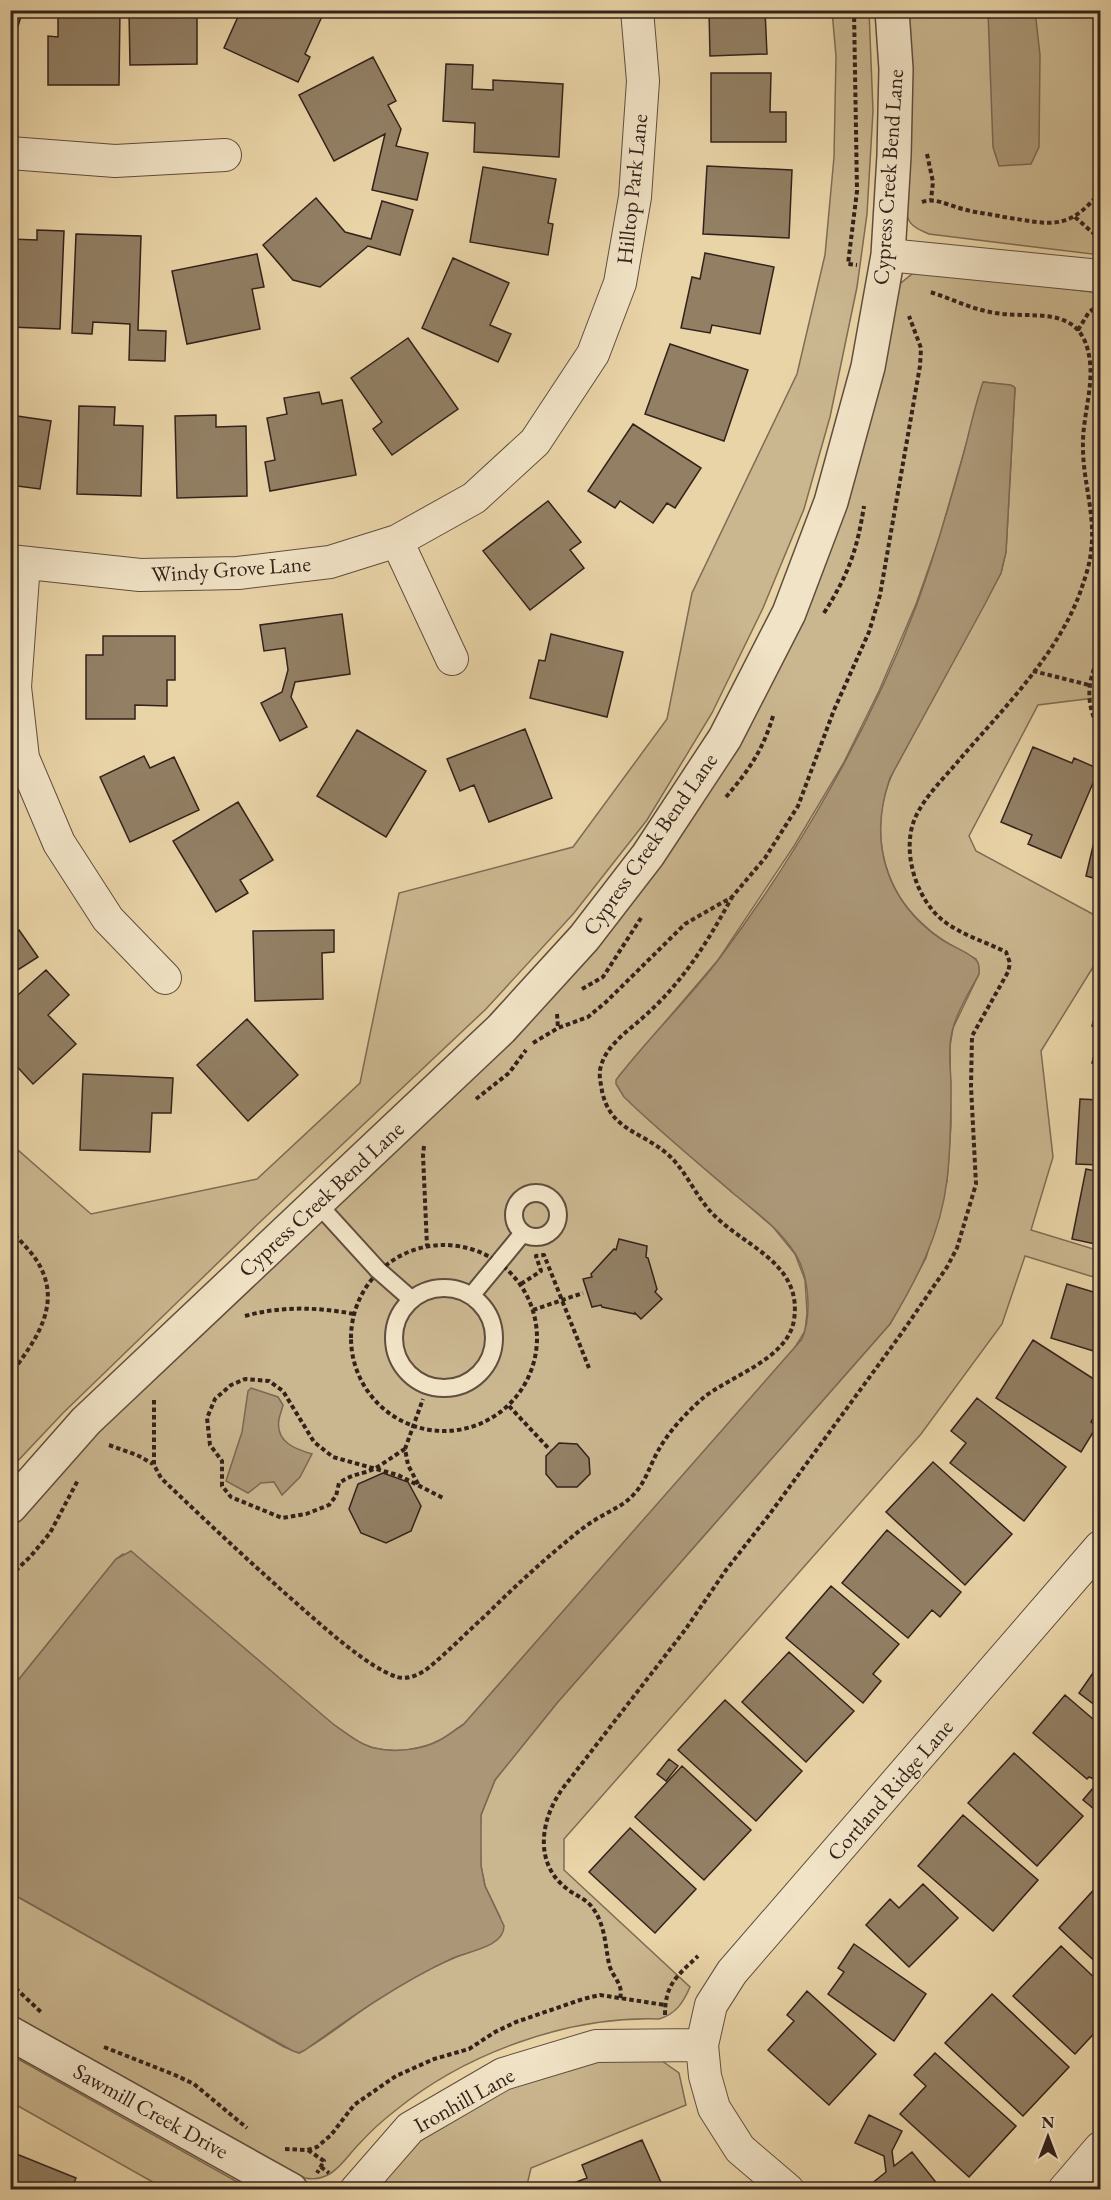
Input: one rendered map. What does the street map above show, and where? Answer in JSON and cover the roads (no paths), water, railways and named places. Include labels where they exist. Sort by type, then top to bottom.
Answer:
[{"type":"street","name":"Hilltop Park Lane","points":[[474,498],[535,441],[592,354],[620,283],[637,174],[642,81],[637,10]]},
{"type":"street","name":"Cypress Creek Bend Lane","points":[[10,1507],[86,1421],[501,1029],[584,938],[648,855],[725,738],[789,613],[831,502],[868,367],[874,260],[894,156],[896,69],[892,10]]},
{"type":"street","points":[[10,153],[116,161],[225,155]]},
{"type":"street","points":[[874,260],[1101,276]]},
{"type":"street","name":"Windy Grove Lane","points":[[17,562],[140,575],[238,573],[330,562],[397,541],[474,498]]},
{"type":"street","points":[[397,541],[452,659]]},
{"type":"street","points":[[17,562],[15,687],[23,758],[59,843],[108,919],[165,978]]},
{"type":"street","name":"Cortland Ridge Lane","points":[[788,2190],[740,2149],[714,2108],[705,2076],[702,2045],[711,2005],[732,1972],[1101,1547]]},
{"type":"street","name":"Sawmill Creek Drive","points":[[10,2033],[291,2190]]},
{"type":"street","name":"Ironhill Lane","points":[[357,2190],[410,2128],[503,2074],[596,2046],[702,2045]]},
{"type":"street","points":[[1064,2190],[1101,2148]]},
{"type":"lane","points":[[317,1203],[378,1270],[411,1299]]},
{"type":"lane","points":[[471,1296],[524,1233]]},
{"type":"lane","points":[[439,1287],[455,1289],[471,1296],[489,1315],[494,1329],[494,1343],[482,1371],[470,1382],[453,1389],[436,1388],[422,1383],[407,1372],[397,1358],[394,1342],[395,1328],[400,1315],[411,1299],[422,1292],[439,1287]]}]
